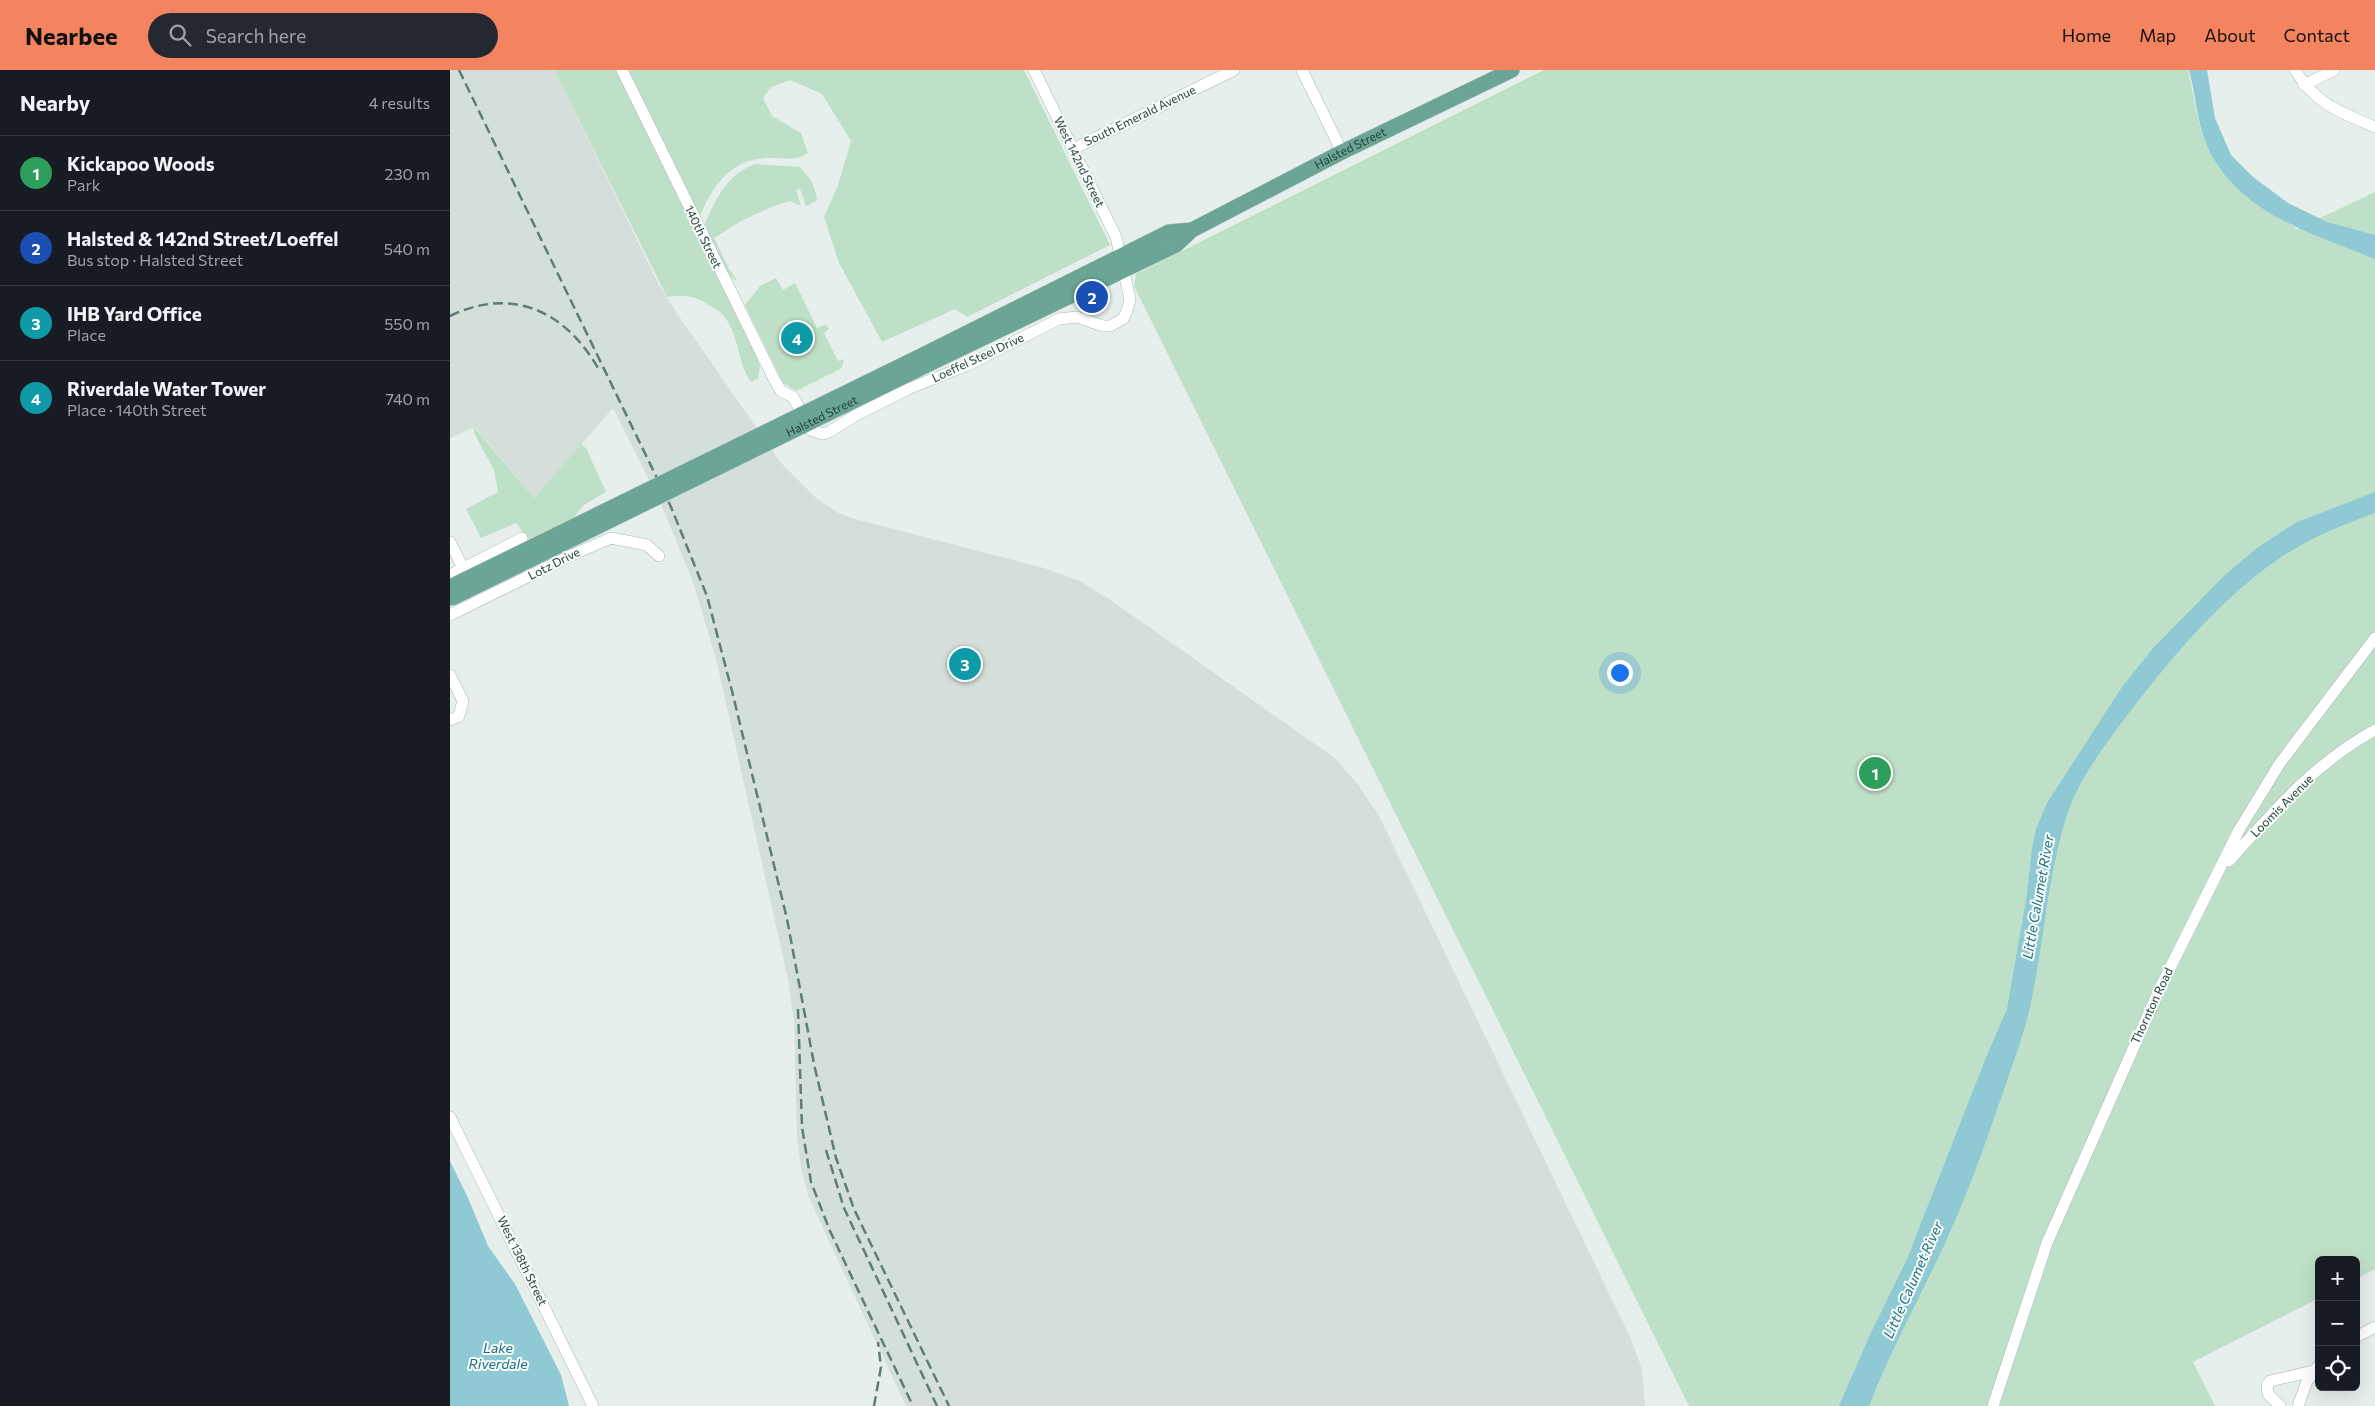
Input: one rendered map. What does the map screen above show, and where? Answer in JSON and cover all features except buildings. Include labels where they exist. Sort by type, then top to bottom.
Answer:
[{"type":"main road","name":"Halsted Street","points":[[451,595],[1123,263],[1169,232],[1192,230],[1342,152],[1512,70]]},
{"type":"street","name":"140th Street","points":[[622,70],[774,379],[781,391],[793,396]]},
{"type":"street","name":"West 142nd Street","points":[[1034,70],[1116,237],[1123,263]]},
{"type":"street","name":"South Emerald Avenue","points":[[1072,149],[1234,70]]},
{"type":"street","points":[[1302,70],[1342,152]]},
{"type":"street","points":[[2295,70],[2304,85],[2318,100],[2375,127]]},
{"type":"street","points":[[2304,85],[2334,70]]},
{"type":"street","name":"Loeffel Steel Drive","points":[[793,396],[811,430],[823,434],[866,410],[984,357],[1059,319],[1077,316],[1103,326],[1110,326],[1123,318],[1130,299],[1123,263]]},
{"type":"street","points":[[450,575],[522,538]]},
{"type":"street","name":"Lotz Drive","points":[[450,615],[574,554],[611,538],[646,545],[659,556]]},
{"type":"street","points":[[450,542],[463,568]]},
{"type":"street","name":"Thornton Road","points":[[1993,1406],[2047,1243],[2161,986],[2239,830],[2280,763],[2375,638]]},
{"type":"street","points":[[450,675],[463,701],[459,716],[450,720]]},
{"type":"street","name":"Loomis Avenue","points":[[2219,872],[2300,784],[2361,738],[2375,730]]},
{"type":"street","name":"West 138th Street","points":[[450,1116],[593,1406]]},
{"type":"street","points":[[2360,1335],[2375,1327]]},
{"type":"street","points":[[2280,1406],[2268,1394],[2267,1384],[2274,1379],[2315,1368]]},
{"type":"street","points":[[2298,1406],[2315,1370]]},
{"type":"shaded area","points":[[450,70],[554,70],[659,285],[781,463],[816,498],[838,513],[855,519],[1044,568],[1080,581],[1112,601],[1336,759],[1356,782],[1379,816],[1631,1339],[1642,1369],[1645,1406],[906,1406],[809,1198],[801,1168],[797,1136],[794,1022],[788,979],[716,659],[693,582],[661,504],[613,408],[534,498],[475,427],[450,438]]},
{"type":"green space","points":[[554,70],[616,70],[749,336],[760,366],[758,379],[751,382],[746,374],[732,330],[720,312],[705,302],[694,298],[684,296],[667,297]]},
{"type":"green space","points":[[628,70],[1024,70],[1110,245],[967,317],[955,309],[882,342],[839,263],[824,217],[838,185],[851,141],[822,94],[790,80],[771,87],[763,98],[772,116],[801,133],[808,153],[804,156],[788,159],[760,159],[736,167],[718,183],[699,219]]},
{"type":"green space","points":[[1544,70],[2188,70],[2201,130],[2208,148],[2216,161],[2235,184],[2297,229],[2375,192],[2375,1269],[2360,1277],[2360,1256],[2315,1256],[2315,1300],[2193,1362],[2215,1406],[1689,1406],[1134,286],[1136,274]]},
{"type":"green space","points":[[755,164],[800,167],[811,180],[817,197],[816,201],[806,206],[800,189],[796,190],[801,206],[790,201],[774,206],[741,221],[714,238],[736,281],[728,275],[705,230],[705,224],[718,196],[724,188],[737,174]]},
{"type":"green space","points":[[776,278],[783,290],[795,283],[817,328],[826,324],[829,329],[824,333],[838,361],[844,359],[842,368],[796,391],[783,383],[745,305],[760,286]]},
{"type":"green space","points":[[474,427],[534,498],[581,444],[586,448],[606,492],[584,505],[573,518],[529,540],[516,523],[481,538],[466,509],[498,492],[494,470],[474,433]]},
{"type":"water","points":[[2189,70],[2207,70],[2215,118],[2231,155],[2253,177],[2288,203],[2327,222],[2375,235],[2375,259],[2280,219],[2259,206],[2239,190],[2222,171],[2204,139]]},
{"type":"water","name":"Little Calumet River","points":[[2375,492],[2375,513],[2323,534],[2286,554],[2253,578],[2214,613],[2145,692],[2085,776],[2071,804],[2060,840],[2050,885],[2032,998],[2025,1027],[1972,1179],[1946,1241],[1869,1406],[1839,1406],[1869,1337],[1907,1259],[2007,1009],[2027,894],[2032,848],[2036,829],[2047,803],[2122,687],[2154,647],[2225,575],[2257,548],[2295,523]]},
{"type":"water","name":"Lake Riverdale","points":[[450,1161],[488,1246],[515,1284],[561,1375],[569,1406],[450,1406]]},
{"type":"railway","points":[[459,70],[671,507],[707,596],[787,919],[814,1064],[836,1158],[854,1209],[949,1406]]},
{"type":"railway","points":[[450,316],[473,307],[495,303],[515,304],[535,309],[553,319],[570,332],[585,348],[598,368]]},
{"type":"railway","points":[[798,1009],[802,1127],[811,1182],[830,1231],[913,1406]]},
{"type":"railway","points":[[826,1150],[844,1208],[937,1406]]},
{"type":"railway","points":[[874,1406],[881,1367],[878,1342]]},
{"type":"place","name":"Halsted & 142nd Street/Loeffel","points":[[1092,297]]},
{"type":"place","name":"Riverdale Water Tower","points":[[797,338]]},
{"type":"place","name":"IHB Yard Office","points":[[965,664]]},
{"type":"place","name":"Kickapoo Woods","points":[[1875,773]]}]
